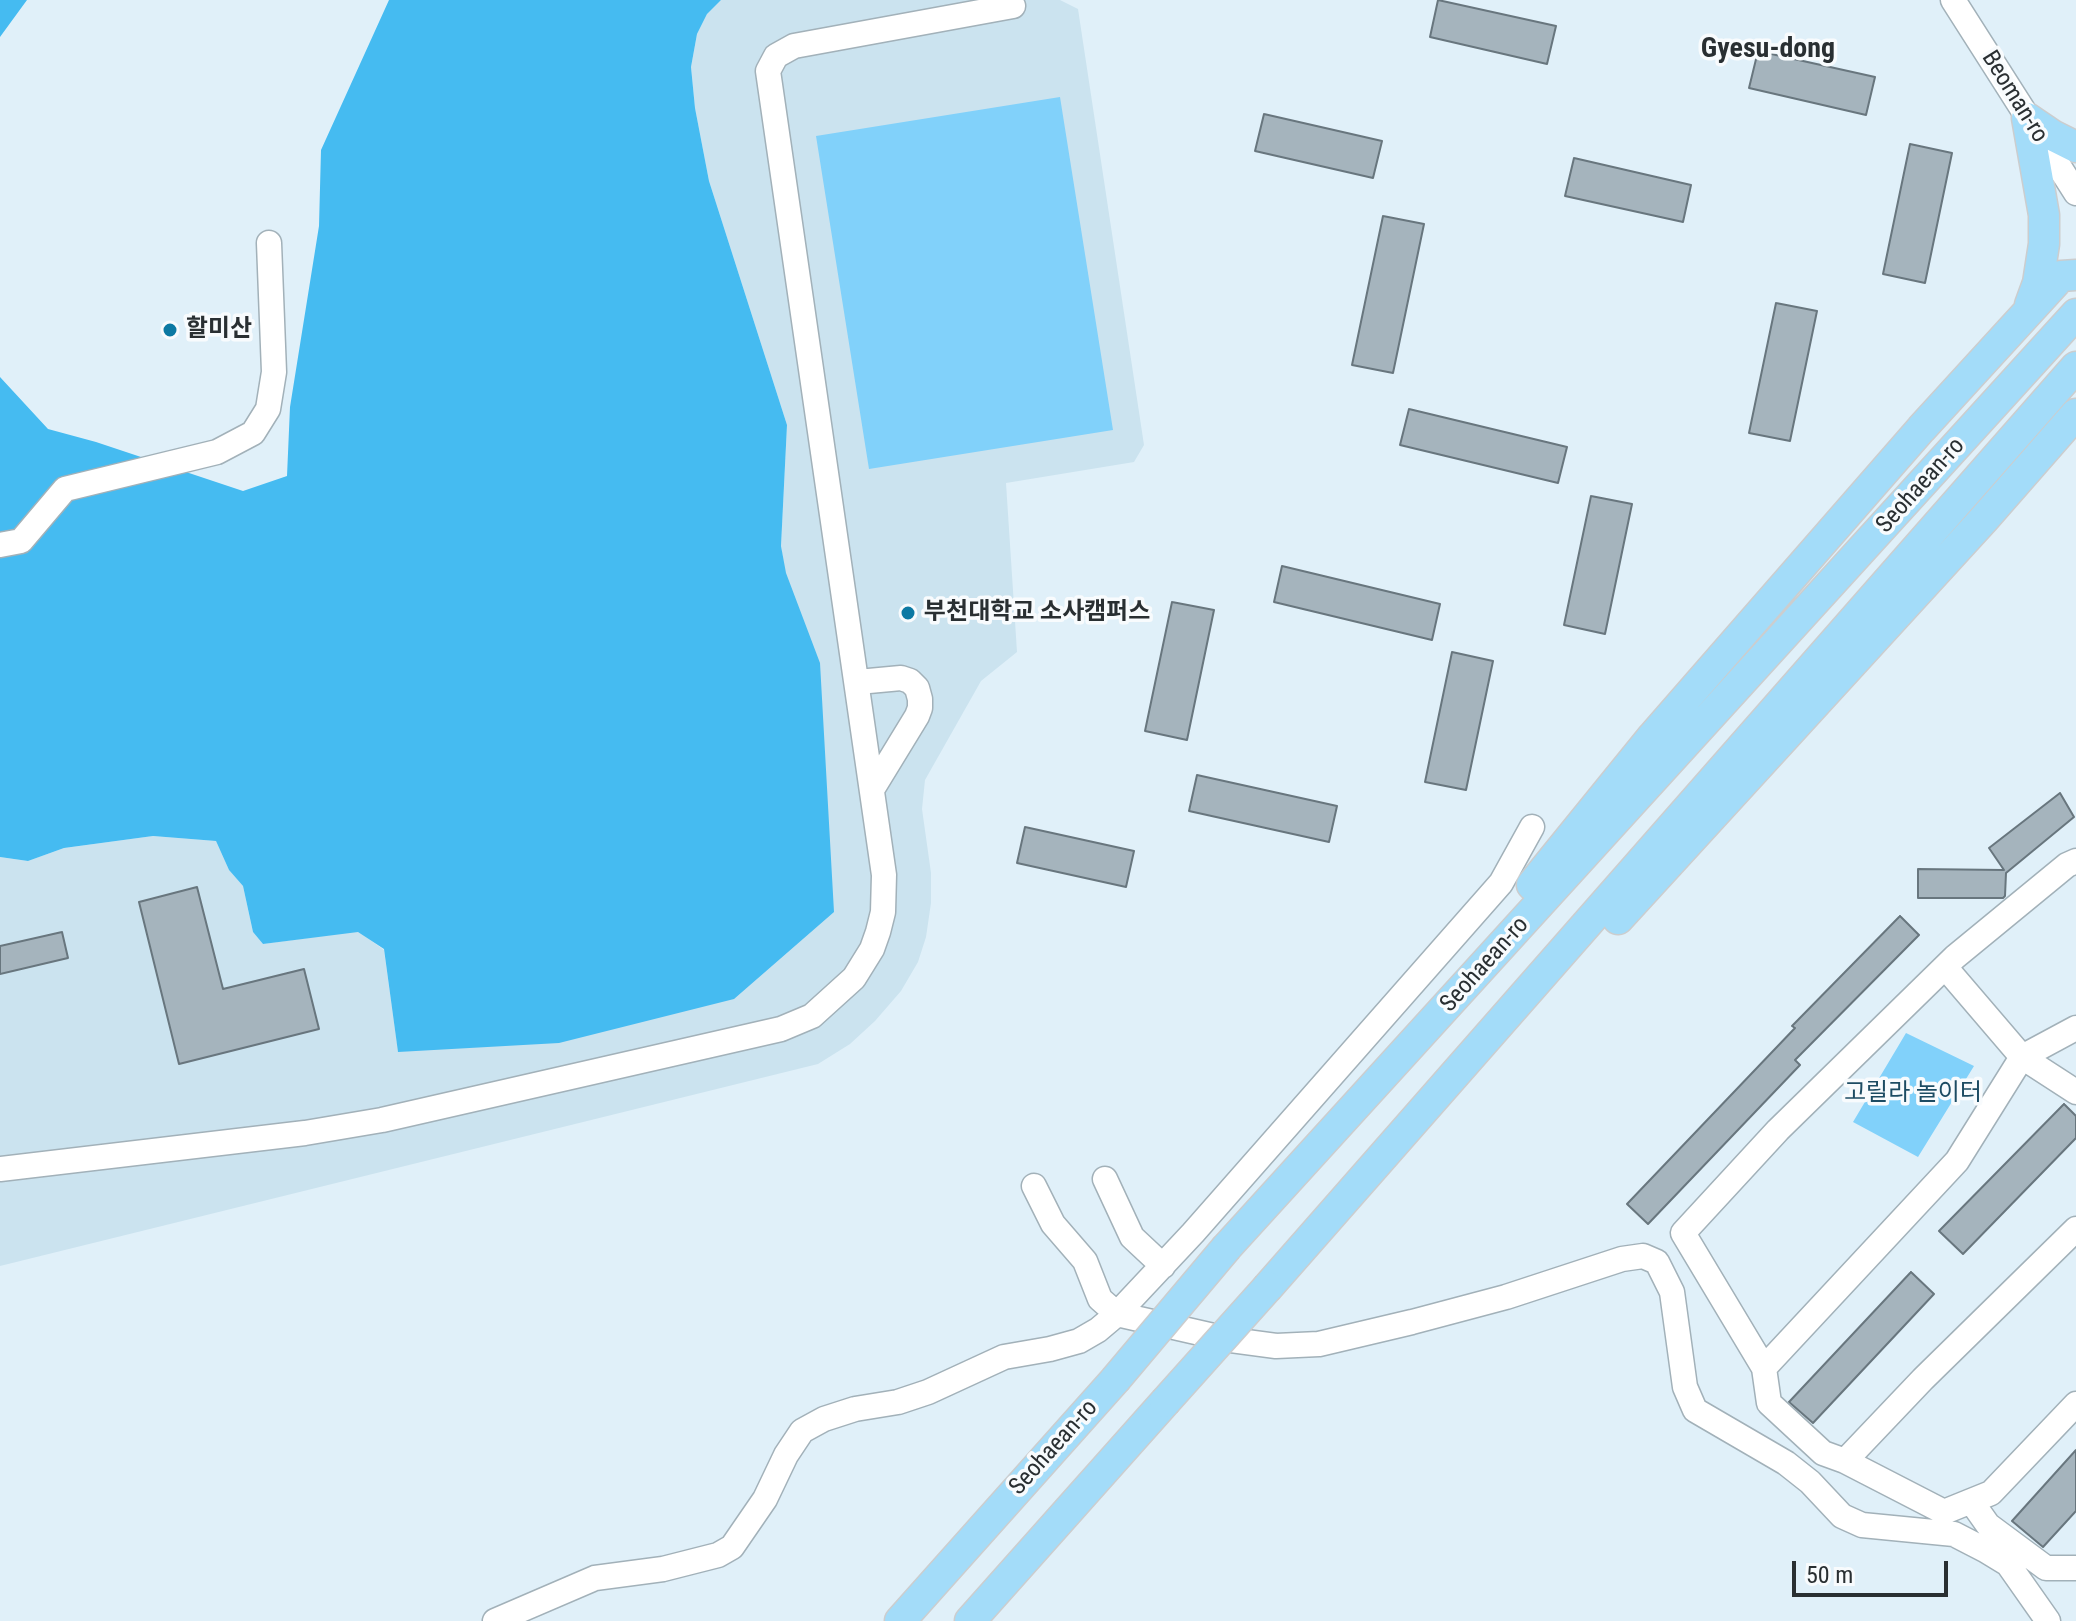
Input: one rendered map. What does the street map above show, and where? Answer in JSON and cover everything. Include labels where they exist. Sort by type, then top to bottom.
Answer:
[{"type":"main road","points":[[2027,118],[2076,147]]},
{"type":"main road","points":[[2027,118],[2044,215],[2044,244],[2038,283],[2027,314]]},
{"type":"main road","points":[[1423,1033],[1513,908],[1653,736],[1921,429],[2061,276],[2076,275]]},
{"type":"main road","name":"Seohaean-ro","points":[[900,1621],[1115,1380],[1227,1247],[2074,317]]},
{"type":"main road","name":"Seohaean-ro","points":[[970,1621],[1268,1287],[2076,367]]},
{"type":"main road","points":[[1461,1066],[1619,918],[2076,414]]},
{"type":"main road","points":[[2050,445],[2076,427]]},
{"type":"street","name":"Beoman-ro","points":[[1953,0],[2076,193]]},
{"type":"street","points":[[0,1169],[359,1125],[797,1024],[812,1016],[848,984],[864,963],[878,932],[883,912],[884,875],[768,71],[776,56],[794,46],[1013,6]]},
{"type":"street","points":[[0,545],[21,541],[65,489],[217,452],[253,433],[268,409],[274,372],[269,243]]},
{"type":"street","points":[[858,682],[901,678],[917,688],[920,699],[917,716],[873,788]]},
{"type":"street","points":[[495,1621],[595,1578],[663,1569],[718,1555],[732,1547],[765,1499],[786,1455],[802,1431],[824,1419],[855,1409],[898,1402],[928,1392],[1004,1357],[1079,1341],[1098,1330],[1163,1266],[1501,883],[1532,827]]},
{"type":"street","points":[[2076,861],[2067,865],[1945,967],[1778,1130],[1683,1233],[1764,1368],[1769,1403],[1823,1453],[1845,1461],[1944,1512],[1991,1493],[2076,1404]]},
{"type":"street","points":[[1945,967],[2022,1057],[2076,1092]]},
{"type":"street","points":[[1764,1368],[1957,1161],[2022,1057],[2076,1028]]},
{"type":"street","points":[[1105,1179],[1132,1237],[1163,1266]]},
{"type":"street","points":[[1034,1186],[1053,1224],[1085,1261],[1100,1299],[1117,1314],[1231,1340],[1276,1346],[1319,1344],[1506,1297],[1622,1259],[1643,1256],[1657,1262],[1672,1292],[1685,1387],[1695,1410],[1786,1463],[1810,1482],[1842,1516],[1862,1525],[1954,1534],[1985,1550],[2008,1564],[2048,1621]]},
{"type":"street","points":[[1845,1461],[1923,1379],[2076,1229]]},
{"type":"street","points":[[1971,1501],[1988,1525],[2046,1568],[2076,1568]]},
{"type":"shaded area","points":[[0,0],[27,0],[0,37]]},
{"type":"shaded area","points":[[389,0],[721,0],[707,14],[697,34],[691,67],[695,108],[709,181],[787,425],[781,546],[786,573],[820,663],[834,912],[734,999],[559,1043],[398,1052],[384,949],[358,932],[263,944],[253,932],[243,886],[229,870],[216,841],[153,836],[64,848],[28,861],[0,857],[0,377],[48,429],[243,491],[287,476],[290,407],[319,226],[321,150]]},
{"type":"shaded area","name":"부천대학교 소사캠퍼스","points":[[721,0],[1060,0],[1078,9],[1144,445],[1134,462],[1006,483],[1017,652],[981,681],[925,780],[922,809],[931,873],[931,903],[926,937],[918,962],[901,991],[875,1021],[850,1044],[818,1064],[0,1266],[0,857],[28,861],[64,848],[153,836],[216,841],[229,870],[243,886],[253,932],[263,944],[358,931],[384,950],[398,1051],[785,573],[781,546],[787,425],[709,181],[695,108],[691,67],[697,34],[707,14]]},
{"type":"green space","points":[[1060,97],[1113,430],[869,469],[816,136]]},
{"type":"green space","name":"고릴라 놀이터","points":[[1906,1033],[1974,1066],[1918,1157],[1853,1122]]},
{"type":"building","points":[[1438,0],[1556,26],[1547,64],[1430,37]]},
{"type":"building","points":[[1758,51],[1875,77],[1866,115],[1749,88]]},
{"type":"building","points":[[1264,114],[1382,141],[1373,178],[1255,151]]},
{"type":"building","points":[[1910,144],[1952,153],[1925,283],[1883,274]]},
{"type":"building","points":[[1574,158],[1691,185],[1683,222],[1565,196]]},
{"type":"building","points":[[1383,216],[1424,224],[1393,373],[1352,365]]},
{"type":"building","points":[[1776,303],[1817,311],[1790,441],[1749,433]]},
{"type":"building","points":[[1409,409],[1567,447],[1558,483],[1400,445]]},
{"type":"building","points":[[1591,496],[1632,504],[1605,634],[1564,625]]},
{"type":"building","points":[[1282,566],[1440,604],[1432,640],[1274,602]]},
{"type":"building","points":[[1172,602],[1214,610],[1187,740],[1145,731]]},
{"type":"building","points":[[1452,652],[1493,661],[1466,790],[1425,782]]},
{"type":"building","points":[[1197,775],[1337,806],[1329,842],[1189,811]]},
{"type":"building","points":[[2060,793],[2074,817],[2006,873],[2003,898],[1918,898],[1918,869],[2004,870],[1989,848]]},
{"type":"building","points":[[1025,827],[1134,851],[1126,887],[1017,863]]},
{"type":"building","points":[[197,887],[223,989],[304,969],[319,1029],[179,1064],[139,902]]},
{"type":"building","points":[[1900,916],[1919,935],[1795,1060],[1800,1065],[1648,1224],[1627,1204],[1795,1028],[1792,1026]]},
{"type":"building","points":[[62,932],[68,958],[0,974],[0,946]]},
{"type":"building","points":[[2064,1104],[2076,1116],[2076,1138],[1963,1254],[1939,1231]]},
{"type":"building","points":[[1911,1272],[1934,1294],[1813,1423],[1789,1402]]},
{"type":"building","points":[[2076,1450],[2076,1511],[2043,1547],[2012,1521]]},
{"type":"place","name":"할미산","points":[[170,330]]},
{"type":"place","name":"부천대학교 소사캠퍼스","points":[[908,613]]},
{"type":"district","name":"Gyesu-dong","points":[[1768,50]]}]
